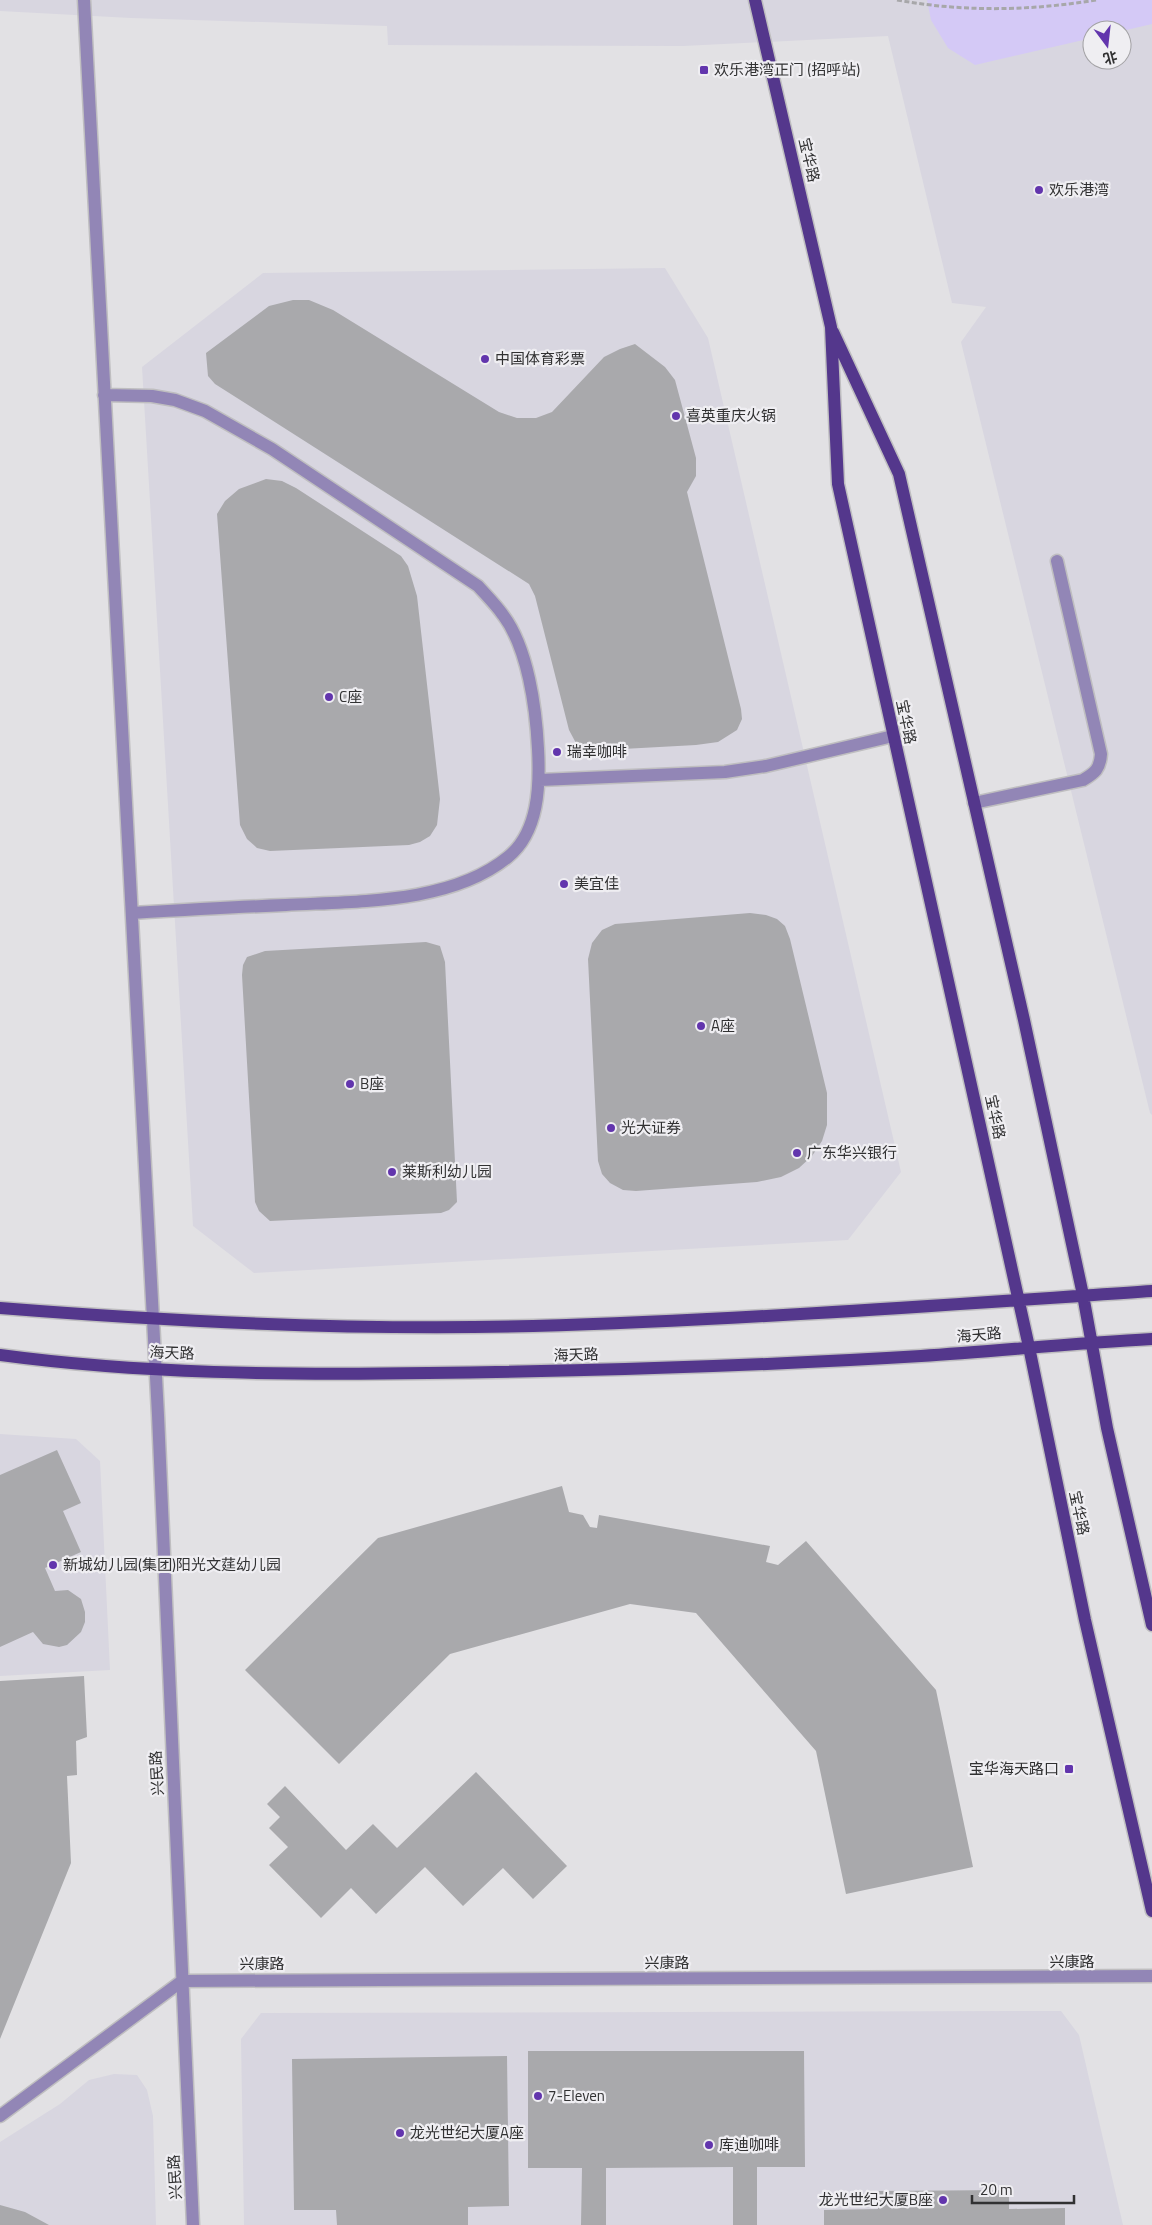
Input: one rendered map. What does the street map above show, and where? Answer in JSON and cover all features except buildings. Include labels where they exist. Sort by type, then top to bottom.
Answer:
[{"type":"main road","name":"宝华路","points":[[755,0],[831,327],[838,484],[1029,1348],[1085,1620],[1152,1911]]},
{"type":"main road","name":"宝华路","points":[[831,327],[899,474],[1024,1020],[1083,1295],[1107,1428],[1152,1625]]},
{"type":"main road","name":"海天路","points":[[0,1308],[153,1319],[360,1327],[531,1326],[751,1316],[1152,1291]]},
{"type":"main road","name":"海天路","points":[[0,1355],[78,1365],[155,1368],[366,1374],[553,1372],[761,1365],[1152,1339]]},
{"type":"street","name":"兴民路","points":[[84,0],[153,1319],[193,2225]]},
{"type":"street","points":[[104,395],[152,396],[175,400],[205,411],[272,449],[478,586],[504,616],[518,641],[530,687],[537,735],[540,780],[536,808],[526,832],[510,856],[488,871],[459,884],[426,893],[371,900],[132,913]]},
{"type":"street","points":[[974,804],[1083,780],[1094,774],[1100,765],[1101,754],[1057,562]]},
{"type":"street","points":[[540,780],[725,772],[766,766],[893,736]]},
{"type":"street","name":"兴康路","points":[[182,1981],[1152,1976]]},
{"type":"street","points":[[0,2116],[182,1981]]},
{"type":"path","points":[[897,0],[922,4],[994,9],[1052,7],[1096,0]]},
{"type":"shaded area","points":[[0,0],[1152,0],[1152,1115],[961,342],[986,307],[952,303],[888,36],[683,46],[388,45],[387,26],[131,18],[0,11]]},
{"type":"shaded area","points":[[927,0],[1152,0],[1152,24],[1132,29],[1132,20],[1082,20],[1082,40],[975,65],[948,48],[931,20]]},
{"type":"shaded area","points":[[665,268],[708,338],[901,1172],[848,1240],[254,1273],[193,1226],[142,367],[263,273]]},
{"type":"shaded area","name":"新城幼儿园(集团)阳光文莛幼儿园","points":[[0,1434],[76,1439],[100,1461],[110,1670],[0,1676]]},
{"type":"shaded area","points":[[1061,2011],[1079,2035],[1123,2225],[244,2225],[241,2039],[261,2013]]},
{"type":"shaded area","points":[[114,2074],[137,2075],[147,2090],[153,2116],[156,2225],[0,2225],[0,2142],[60,2104],[89,2080]]},
{"type":"place","name":"欢乐港湾正门 (招呼站)","points":[[704,70]]},
{"type":"place","name":"欢乐港湾","points":[[1039,190]]},
{"type":"place","name":"中国体育彩票","points":[[485,359]]},
{"type":"place","name":"喜英重庆火锅","points":[[676,416]]},
{"type":"place","name":"C座","points":[[329,697]]},
{"type":"place","name":"瑞幸咖啡","points":[[557,752]]},
{"type":"place","name":"美宜佳","points":[[564,884]]},
{"type":"place","name":"A座","points":[[701,1026]]},
{"type":"place","name":"B座","points":[[350,1084]]},
{"type":"place","name":"光大证券","points":[[611,1128]]},
{"type":"place","name":"广东华兴银行","points":[[797,1153]]},
{"type":"place","name":"莱斯利幼儿园","points":[[392,1172]]},
{"type":"place","name":"新城幼儿园(集团)阳光文莛幼儿园","points":[[53,1565]]},
{"type":"place","name":"宝华海天路口","points":[[1069,1769]]},
{"type":"place","name":"7-Eleven","points":[[538,2096]]},
{"type":"place","name":"龙光世纪大厦A座","points":[[400,2133]]},
{"type":"place","name":"库迪咖啡","points":[[709,2145]]},
{"type":"place","name":"龙光世纪大厦B座","points":[[943,2200]]}]
